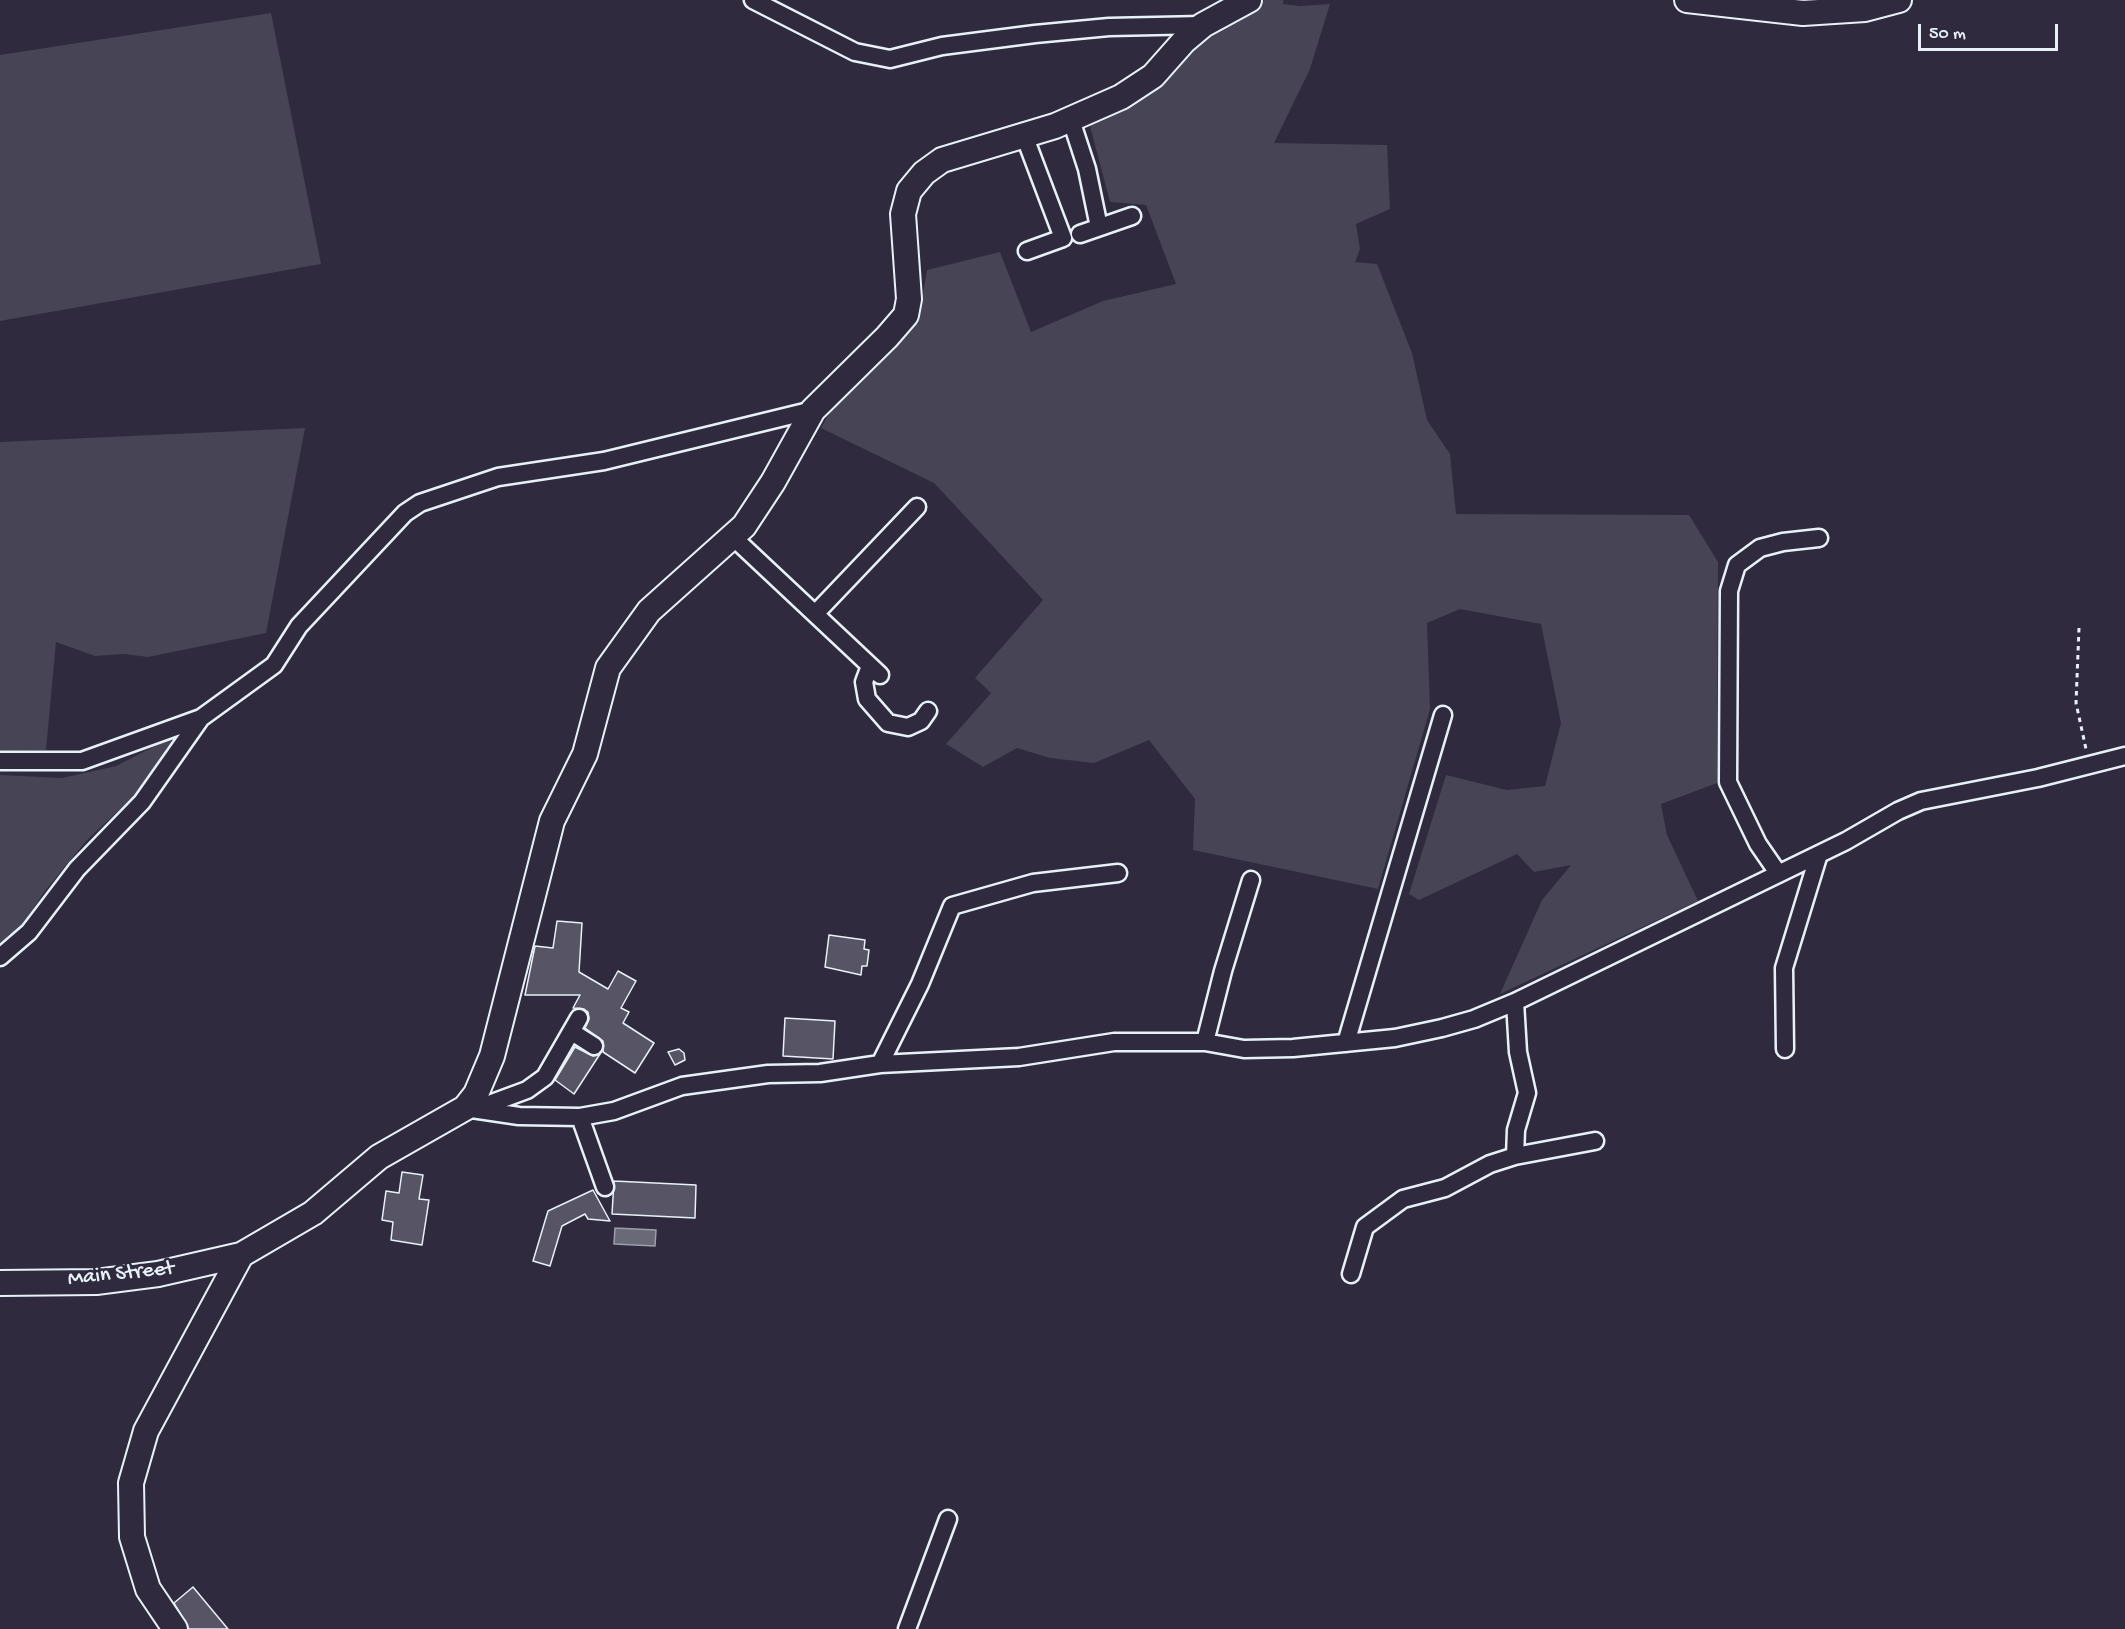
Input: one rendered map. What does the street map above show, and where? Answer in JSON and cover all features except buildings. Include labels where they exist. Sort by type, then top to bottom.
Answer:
[{"type":"street","points":[[753,0],[855,52],[890,59],[942,46],[1035,34],[1109,27],[1203,26]]},
{"type":"street","points":[[471,1108],[492,1056],[552,820],[585,754],[608,668],[632,630],[649,611],[682,579],[734,538],[773,482],[813,410],[887,337],[906,315],[909,299],[903,214],[909,191],[924,173],[942,160],[1071,120],[1140,86],[1203,26],[1249,0]]},
{"type":"street","points":[[1687,0],[1803,13],[1865,9],[1899,0]]},
{"type":"street","points":[[1071,120],[1087,169],[1099,227]]},
{"type":"street","points":[[1024,135],[1064,238],[1027,250]]},
{"type":"street","points":[[1080,234],[1132,216]]},
{"type":"street","points":[[0,761],[82,761],[201,718],[274,665],[299,626],[313,610],[405,513],[420,503],[498,477],[604,461],[813,410]]},
{"type":"street","points":[[815,614],[917,507]]},
{"type":"street","points":[[734,538],[875,671],[864,682],[867,699],[888,723],[908,727],[921,721],[928,711]]},
{"type":"street","points":[[1778,873],[1753,835],[1728,782],[1729,591],[1737,565],[1760,548],[1783,542],[1819,538]]},
{"type":"street","points":[[1346,1043],[1443,716]]},
{"type":"street","points":[[0,957],[29,932],[77,869],[142,802],[201,718]]},
{"type":"street","points":[[471,1108],[519,1116],[580,1117],[614,1112],[682,1086],[768,1074],[820,1073],[880,1064],[1019,1057],[1114,1042],[1205,1042],[1244,1049],[1395,1038],[1443,1028],[1474,1020],[1515,1002],[1921,801],[2125,756]]},
{"type":"street","points":[[1785,1049],[1784,968],[1818,854]]},
{"type":"street","points":[[880,1064],[920,984],[952,906],[1033,883],[1118,873]]},
{"type":"street","points":[[1205,1042],[1223,971],[1251,880]]},
{"type":"street","points":[[1515,1002],[1518,1052],[1527,1093],[1516,1130],[1515,1156]]},
{"type":"street","points":[[175,1629],[148,1589],[138,1564],[130,1519],[131,1483],[146,1431],[241,1256],[313,1213],[379,1158],[471,1108],[527,1090],[545,1077],[575,1025],[594,1046]]},
{"type":"street","points":[[580,1117],[605,1187]]},
{"type":"street","points":[[1351,1274],[1365,1227],[1403,1199],[1445,1188],[1490,1164],[1515,1156],[1595,1141]]},
{"type":"street","name":"Main Street","points":[[0,1283],[96,1282],[158,1274],[241,1256]]},
{"type":"street","points":[[907,1629],[948,1519]]},
{"type":"path","points":[[2079,628],[2076,703],[2090,765]]},
{"type":"shaded area","points":[[1265,0],[1283,0],[1283,4],[1300,6],[1330,4],[1310,69],[1274,143],[1387,145],[1390,209],[1356,224],[1360,249],[1355,262],[1377,264],[1412,353],[1427,420],[1450,454],[1456,514],[1689,515],[1718,562],[1717,783],[1661,804],[1667,835],[1698,901],[1500,994],[1542,900],[1571,865],[1534,872],[1517,854],[1419,900],[1409,894],[1446,775],[1507,790],[1545,786],[1561,723],[1541,624],[1460,609],[1427,623],[1430,709],[1378,889],[1193,850],[1195,799],[1149,740],[1094,763],[1050,758],[1017,748],[983,767],[946,744],[991,693],[975,678],[1043,600],[934,483],[821,428],[836,401],[919,317],[927,270],[1000,252],[1031,332],[1103,301],[1176,284],[1146,205],[1110,202],[1090,126],[1126,108],[1165,82],[1186,54],[1220,26]]},
{"type":"shaded area","points":[[271,13],[321,264],[0,321],[0,55]]},
{"type":"shaded area","points":[[305,428],[266,633],[148,657],[124,654],[95,656],[56,642],[46,750],[0,751],[0,442]]},
{"type":"shaded area","points":[[176,735],[136,794],[87,840],[45,891],[18,931],[0,946],[0,775],[62,778],[116,766]]},
{"type":"water","points":[[615,1228],[656,1230],[655,1246],[614,1244]]}]
